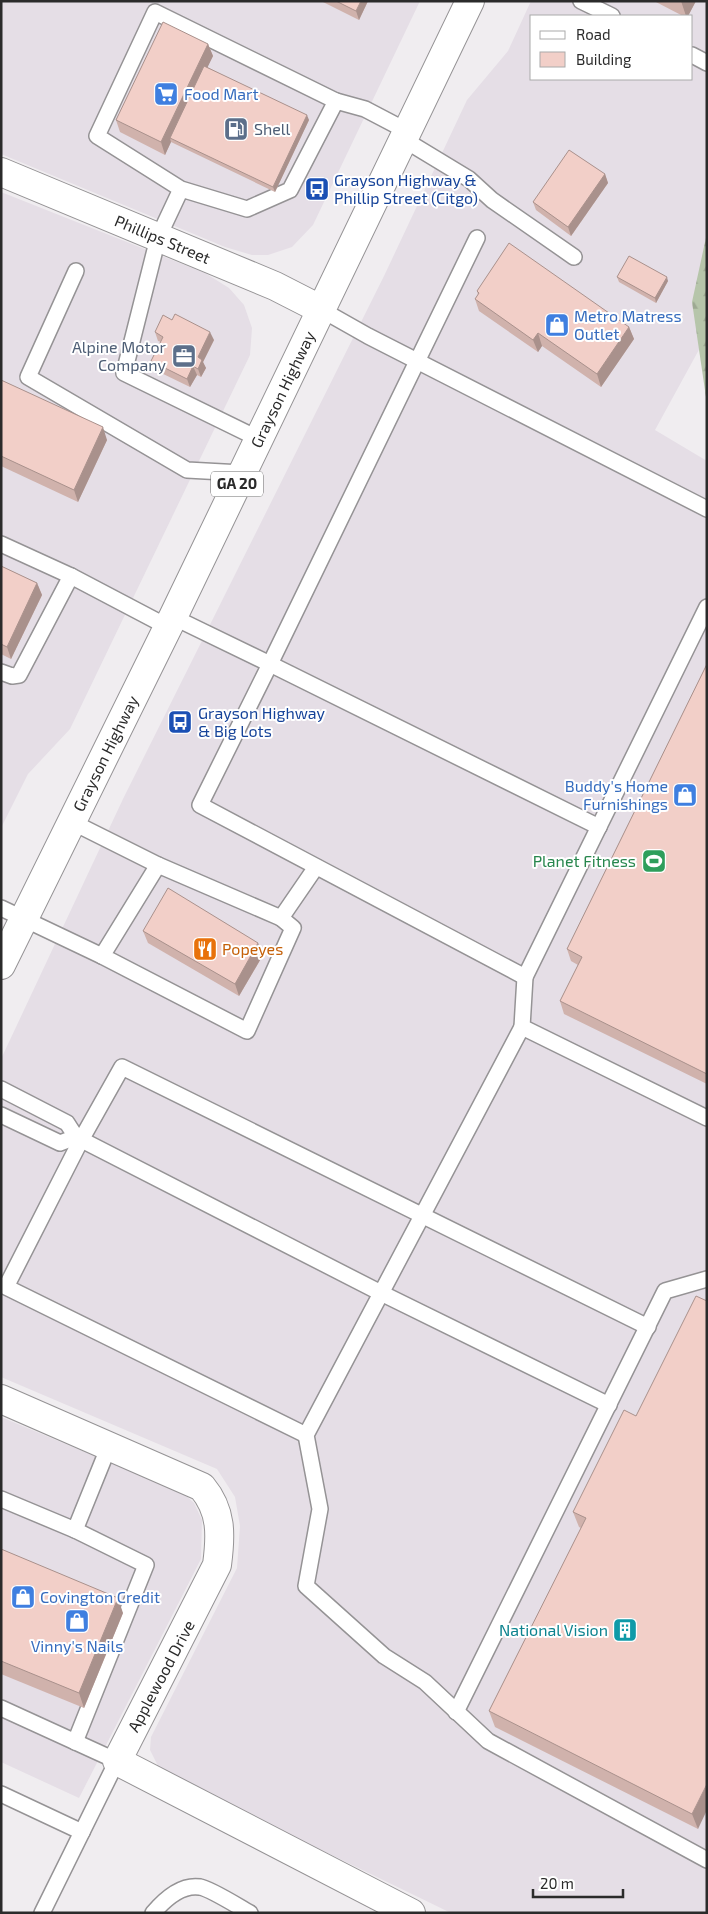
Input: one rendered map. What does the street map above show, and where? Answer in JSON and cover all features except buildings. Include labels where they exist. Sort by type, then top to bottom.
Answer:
[{"type":"street","name":"Grayson Highway","points":[[1,965],[12,914],[70,821],[170,622],[470,1]]},
{"type":"street","name":"Phillips Street","points":[[1,172],[275,286],[322,310]]},
{"type":"street","name":"Applewood Drive","points":[[1,1399],[202,1487],[213,1500],[221,1539],[218,1565],[117,1761]]},
{"type":"street","points":[[117,1761],[411,1913]]},
{"type":"lane","points":[[581,1],[610,15]]},
{"type":"lane","points":[[336,101],[290,190],[246,209],[180,189],[97,136],[150,7],[336,101],[365,109],[469,179],[492,200],[574,257]]},
{"type":"lane","points":[[693,56],[707,63]]},
{"type":"lane","points":[[180,189],[158,238],[124,373],[259,439]]},
{"type":"lane","points":[[477,238],[200,805],[525,977]]},
{"type":"lane","points":[[76,271],[28,377],[187,470],[242,473]]},
{"type":"lane","points":[[322,310],[707,509]]},
{"type":"lane","points":[[1,544],[170,622],[270,664],[599,827]]},
{"type":"lane","points":[[1,672],[12,676],[18,675],[71,576]]},
{"type":"lane","points":[[707,607],[525,977],[522,1026],[306,1435],[320,1509],[306,1586],[384,1656],[425,1682],[488,1741],[707,1860]]},
{"type":"lane","points":[[12,914],[102,956],[247,1031],[293,928],[281,918],[158,866],[70,821]]},
{"type":"lane","points":[[102,956],[158,866]]},
{"type":"lane","points":[[281,918],[316,867]]},
{"type":"lane","points":[[522,1026],[707,1118]]},
{"type":"lane","points":[[306,1435],[6,1286],[79,1139],[122,1067],[648,1327]]},
{"type":"lane","points":[[1,1089],[67,1123],[79,1139],[381,1293],[609,1404]]},
{"type":"lane","points":[[1,1115],[60,1143],[79,1139]]},
{"type":"lane","points":[[456,1712],[665,1291],[707,1279]]},
{"type":"lane","points":[[75,1530],[109,1446]]},
{"type":"lane","points":[[1,1499],[75,1530],[146,1565],[75,1742]]},
{"type":"lane","points":[[1,1708],[117,1761],[42,1913]]},
{"type":"lane","points":[[1,1794],[82,1832]]},
{"type":"lane","points":[[153,1913],[163,1901],[182,1890],[200,1887],[250,1913]]},
{"type":"shaded area","points":[[1,1],[420,1],[313,225],[292,247],[268,255],[252,255],[225,247],[1,154]]},
{"type":"shaded area","points":[[531,1],[707,1],[707,335],[655,430],[707,461],[707,1913],[451,1913],[171,1777],[159,1768],[150,1750],[151,1737],[237,1568],[240,1526],[235,1497],[217,1469],[1,1377],[1,1059],[123,799],[384,276],[467,100],[508,51]]},
{"type":"shaded area","points":[[1,192],[205,273],[229,288],[244,305],[252,328],[250,355],[70,729],[28,774],[1,828]]},
{"type":"shaded area","points":[[1,1417],[183,1493],[194,1503],[202,1520],[201,1559],[79,1798],[1,1762]]},
{"type":"green space","points":[[707,233],[707,404],[692,302]]},
{"type":"place","name":"Food Mart","points":[[166,94]]},
{"type":"place","name":"Shell","points":[[236,129]]},
{"type":"place","name":"Grayson Highway & Phillip Street (Citgo)","points":[[317,189]]},
{"type":"place","name":"Metro Matress Outlet","points":[[557,325]]},
{"type":"place","name":"Alpine Motor Company","points":[[184,356]]},
{"type":"place","name":"Grayson Highway & Big Lots","points":[[180,722]]},
{"type":"place","name":"Buddy's Home Furnishings","points":[[685,795]]},
{"type":"place","name":"Planet Fitness","points":[[654,861]]},
{"type":"place","name":"Popeyes","points":[[205,949]]},
{"type":"place","name":"Covington Credit","points":[[23,1597]]},
{"type":"place","name":"Vinny's Nails","points":[[77,1621]]},
{"type":"place","name":"National Vision","points":[[625,1630]]}]
